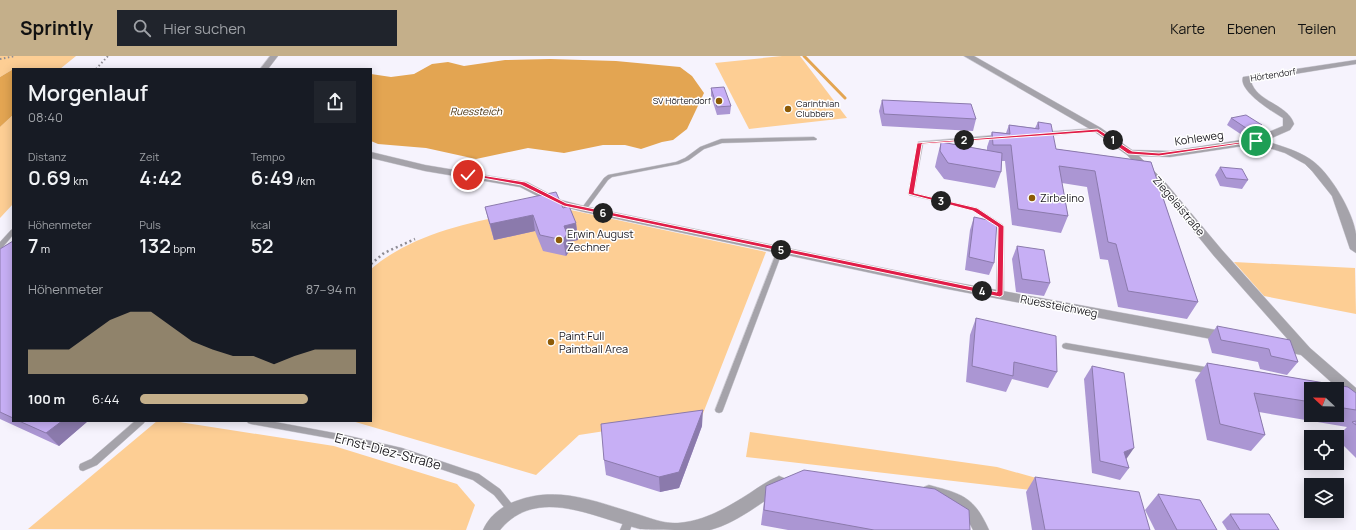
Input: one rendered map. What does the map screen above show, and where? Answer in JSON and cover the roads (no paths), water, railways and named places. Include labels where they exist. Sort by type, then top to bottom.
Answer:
[{"type":"street","points":[[265,68],[274,56]]},
{"type":"street","name":"Ziegeleistraße","points":[[968,56],[1098,130],[1130,153],[1161,184],[1218,253],[1305,351],[1356,396]]},
{"type":"street","name":"Hörtendorf","points":[[1256,141],[1287,128],[1289,124],[1287,117],[1248,88],[1246,79],[1356,62]]},
{"type":"street","name":"Kohleweg","points":[[1130,153],[1170,154],[1256,141],[1279,147],[1308,162],[1322,175],[1338,196],[1356,249]]},
{"type":"street","name":"Ruessteichweg","points":[[372,154],[425,168],[523,184],[557,202],[584,209],[1000,295],[1239,339]]},
{"type":"street","points":[[1268,344],[1305,351]]},
{"type":"street","points":[[491,530],[511,509],[534,501],[561,500],[627,525],[676,530],[698,527],[714,522],[782,481],[796,477]]},
{"type":"street","points":[[918,490],[956,498],[975,514],[981,530]]},
{"type":"lane","points":[[1036,135],[1098,130]]},
{"type":"lane","points":[[1000,295],[1001,226],[975,209],[911,194],[920,143],[1005,137]]},
{"type":"lane","points":[[584,209],[606,179],[610,176],[677,163],[711,143],[730,140],[761,141],[814,139]]},
{"type":"lane","points":[[0,246],[12,231]]},
{"type":"lane","points":[[720,410],[780,250]]},
{"type":"lane","points":[[1066,346],[1220,373]]},
{"type":"lane","points":[[1344,394],[1356,396]]},
{"type":"lane","points":[[84,467],[94,462],[140,422]]},
{"type":"lane","name":"Ernst-Diez-Straße","points":[[257,422],[345,438],[402,452],[476,477],[497,492],[511,509]]},
{"type":"lane","points":[[698,527],[715,530]]},
{"type":"water","name":"Ruessteich","points":[[550,59],[616,61],[680,67],[692,76],[704,93],[687,129],[673,140],[641,149],[625,145],[603,145],[564,153],[528,148],[476,159],[426,148],[378,144],[372,141],[372,74],[391,77],[414,74],[432,64],[448,62],[464,66],[505,60]]},
{"type":"water","points":[[12,70],[12,116],[0,127],[0,77]]},
{"type":"waterway","points":[[804,56],[845,98]]},
{"type":"place","name":"SV Hörtendorf","points":[[719,101]]},
{"type":"place","name":"Carinthian Clubbers","points":[[788,109]]},
{"type":"place","name":"Zirbelino","points":[[1032,198]]},
{"type":"place","name":"Erwin August Zechner","points":[[559,240]]},
{"type":"place","name":"Paint Full Paintball Area","points":[[551,342]]}]
